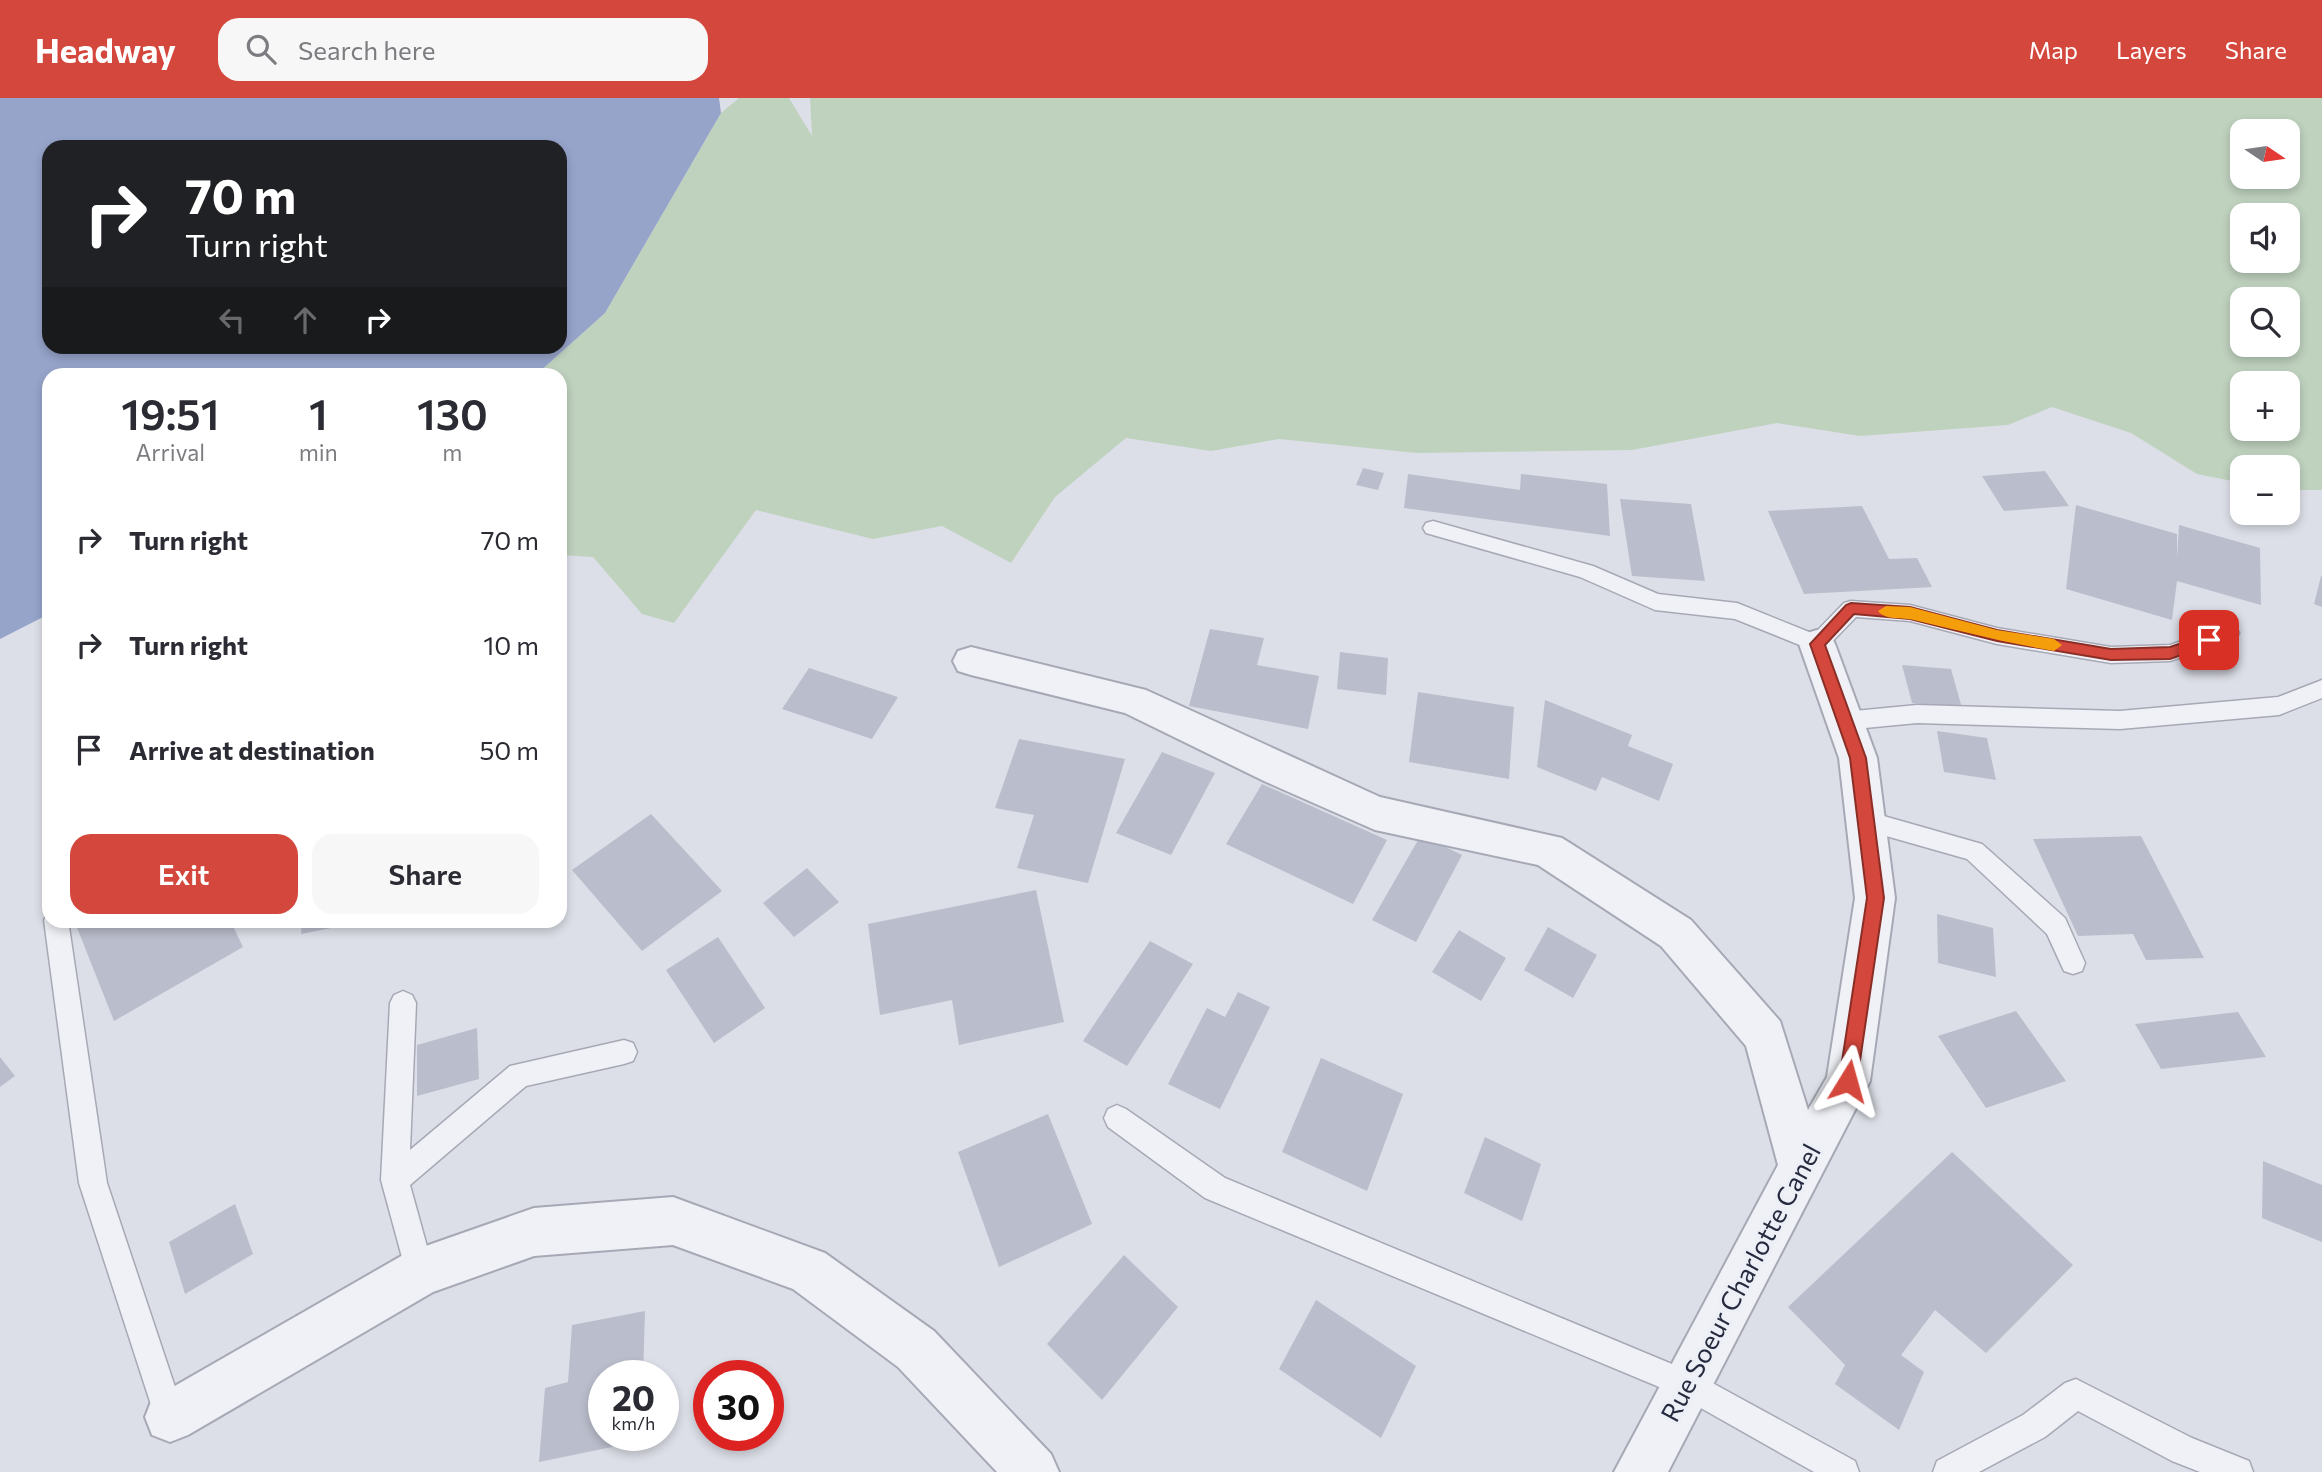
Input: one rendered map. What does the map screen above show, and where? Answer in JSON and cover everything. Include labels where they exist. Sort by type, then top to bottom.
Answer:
[{"type":"street","name":"Rue Soeur Charlotte Canel","points":[[1640,1472],[1848,1081],[1875,898],[1858,758],[1817,644]]},
{"type":"street","points":[[971,661],[1133,700],[1278,770],[1376,813],[1548,850],[1676,933],[1765,1037],[1802,1167]]},
{"type":"street","points":[[170,1417],[420,1272],[534,1232],[673,1221],[808,1270],[916,1349],[1033,1472]]},
{"type":"lane","points":[[1433,528],[1586,571],[1655,602],[1737,611],[1817,644],[1851,608],[1910,613],[1997,636],[2111,654],[2170,653],[2229,633]]},
{"type":"lane","points":[[1844,721],[1917,715],[2120,720],[2279,706],[2322,689]]},
{"type":"lane","points":[[1866,821],[1973,850],[2056,926],[2073,962]]},
{"type":"lane","points":[[58,928],[93,1183],[170,1417]]},
{"type":"lane","points":[[403,1003],[395,1180],[420,1272]]},
{"type":"lane","points":[[395,1180],[519,1075],[624,1052]]},
{"type":"lane","points":[[1117,1118],[1215,1188],[1686,1384],[1844,1472]]},
{"type":"lane","points":[[1948,1472],[2034,1426],[2076,1394],[2183,1450],[2238,1472]]},
{"type":"green space","points":[[739,98],[789,98],[812,136],[810,98],[2322,98],[2322,490],[2300,490],[2300,455],[2230,455],[2230,481],[2197,474],[2131,433],[2052,407],[2008,425],[1860,436],[1777,423],[1632,450],[1417,453],[1279,439],[1211,451],[1126,438],[1055,497],[1011,563],[942,526],[873,539],[756,510],[674,623],[642,614],[593,557],[567,555],[567,368],[544,368],[559,354],[567,354],[567,347],[605,313],[721,113]]},
{"type":"water","points":[[0,98],[719,98],[721,113],[605,313],[567,347],[567,140],[42,140],[42,354],[559,354],[544,368],[42,368],[42,618],[0,639]]},
{"type":"building","points":[[1363,468],[1384,473],[1378,490],[1356,485]]},
{"type":"building","points":[[2045,471],[2069,506],[2004,511],[1982,476]]},
{"type":"building","points":[[1408,474],[1520,490],[1521,474],[1607,484],[1610,536],[1404,508]]},
{"type":"building","points":[[1620,499],[1691,504],[1705,581],[1632,576]]},
{"type":"building","points":[[2076,505],[2177,534],[2177,559],[2179,525],[2260,548],[2261,605],[2177,581],[2172,620],[2066,589]]},
{"type":"building","points":[[1862,506],[1889,559],[1917,558],[1932,587],[1804,594],[1768,511]]},
{"type":"building","points":[[2322,576],[2322,607],[2314,604]]},
{"type":"building","points":[[1210,629],[1264,638],[1257,665],[1319,676],[1308,729],[1189,706]]},
{"type":"building","points":[[1340,652],[1388,658],[1386,695],[1337,689]]},
{"type":"building","points":[[1902,665],[1951,669],[1962,708],[1912,703]]},
{"type":"building","points":[[809,668],[898,697],[872,739],[782,709]]},
{"type":"building","points":[[1418,692],[1514,707],[1509,779],[1409,762]]},
{"type":"building","points":[[1545,700],[1632,735],[1628,746],[1673,764],[1659,801],[1602,777],[1596,791],[1537,767]]},
{"type":"building","points":[[1937,731],[1987,738],[1996,780],[1944,772]]},
{"type":"building","points":[[1019,739],[1125,759],[1088,883],[1017,868],[1034,815],[995,808]]},
{"type":"building","points":[[1162,752],[1215,773],[1171,855],[1116,833]]},
{"type":"building","points":[[1262,784],[1387,840],[1353,904],[1226,844]]},
{"type":"building","points":[[651,814],[722,891],[642,951],[572,870]]},
{"type":"building","points":[[1421,835],[1462,855],[1416,942],[1372,920]]},
{"type":"building","points":[[2141,836],[2204,958],[2146,960],[2133,934],[2078,936],[2033,839]]},
{"type":"building","points":[[807,868],[839,902],[794,937],[763,903]]},
{"type":"building","points":[[1036,890],[1064,1022],[959,1045],[952,1000],[880,1015],[868,924]]},
{"type":"building","points":[[1937,914],[1993,928],[1996,977],[1938,963]]},
{"type":"building","points":[[1548,927],[1597,955],[1573,998],[1524,970]]},
{"type":"building","points":[[77,928],[234,928],[243,947],[114,1021]]},
{"type":"building","points":[[301,928],[331,928],[301,934]]},
{"type":"building","points":[[1459,930],[1506,958],[1481,1001],[1432,972]]},
{"type":"building","points":[[718,937],[765,1008],[714,1043],[666,970]]},
{"type":"building","points":[[1150,941],[1193,964],[1127,1066],[1083,1041]]},
{"type":"building","points":[[1238,992],[1270,1007],[1220,1109],[1168,1084],[1207,1008],[1225,1017]]},
{"type":"building","points":[[2016,1011],[2066,1081],[1986,1108],[1938,1036]]},
{"type":"building","points":[[2238,1012],[2266,1057],[2161,1069],[2135,1024]]},
{"type":"building","points":[[477,1028],[479,1079],[417,1096],[417,1045]]},
{"type":"building","points":[[0,1057],[15,1076],[0,1087]]},
{"type":"building","points":[[1321,1058],[1403,1094],[1367,1191],[1282,1152]]},
{"type":"building","points":[[1048,1114],[1092,1224],[999,1267],[958,1152]]},
{"type":"building","points":[[1485,1137],[1541,1164],[1522,1221],[1464,1193]]},
{"type":"building","points":[[1952,1152],[2073,1265],[1986,1353],[1935,1310],[1901,1355],[1924,1372],[1899,1430],[1835,1384],[1845,1365],[1788,1307]]},
{"type":"building","points":[[2263,1161],[2322,1185],[2322,1242],[2262,1218]]},
{"type":"building","points":[[235,1204],[253,1254],[185,1294],[169,1242]]},
{"type":"building","points":[[1124,1255],[1178,1307],[1102,1400],[1047,1344]]},
{"type":"building","points":[[1316,1300],[1416,1366],[1381,1438],[1279,1369]]},
{"type":"building","points":[[645,1311],[643,1360],[588,1360],[588,1451],[592,1451],[539,1462],[545,1388],[568,1382],[572,1325]]},
{"type":"slow traffic","points":[[1886,611],[1910,613],[1997,636],[2054,645]]},
{"type":"route","points":[[1848,1081],[1875,898],[1858,758],[1817,644],[1851,608],[1910,613],[1997,636],[2111,654],[2170,653],[2209,640]]}]
